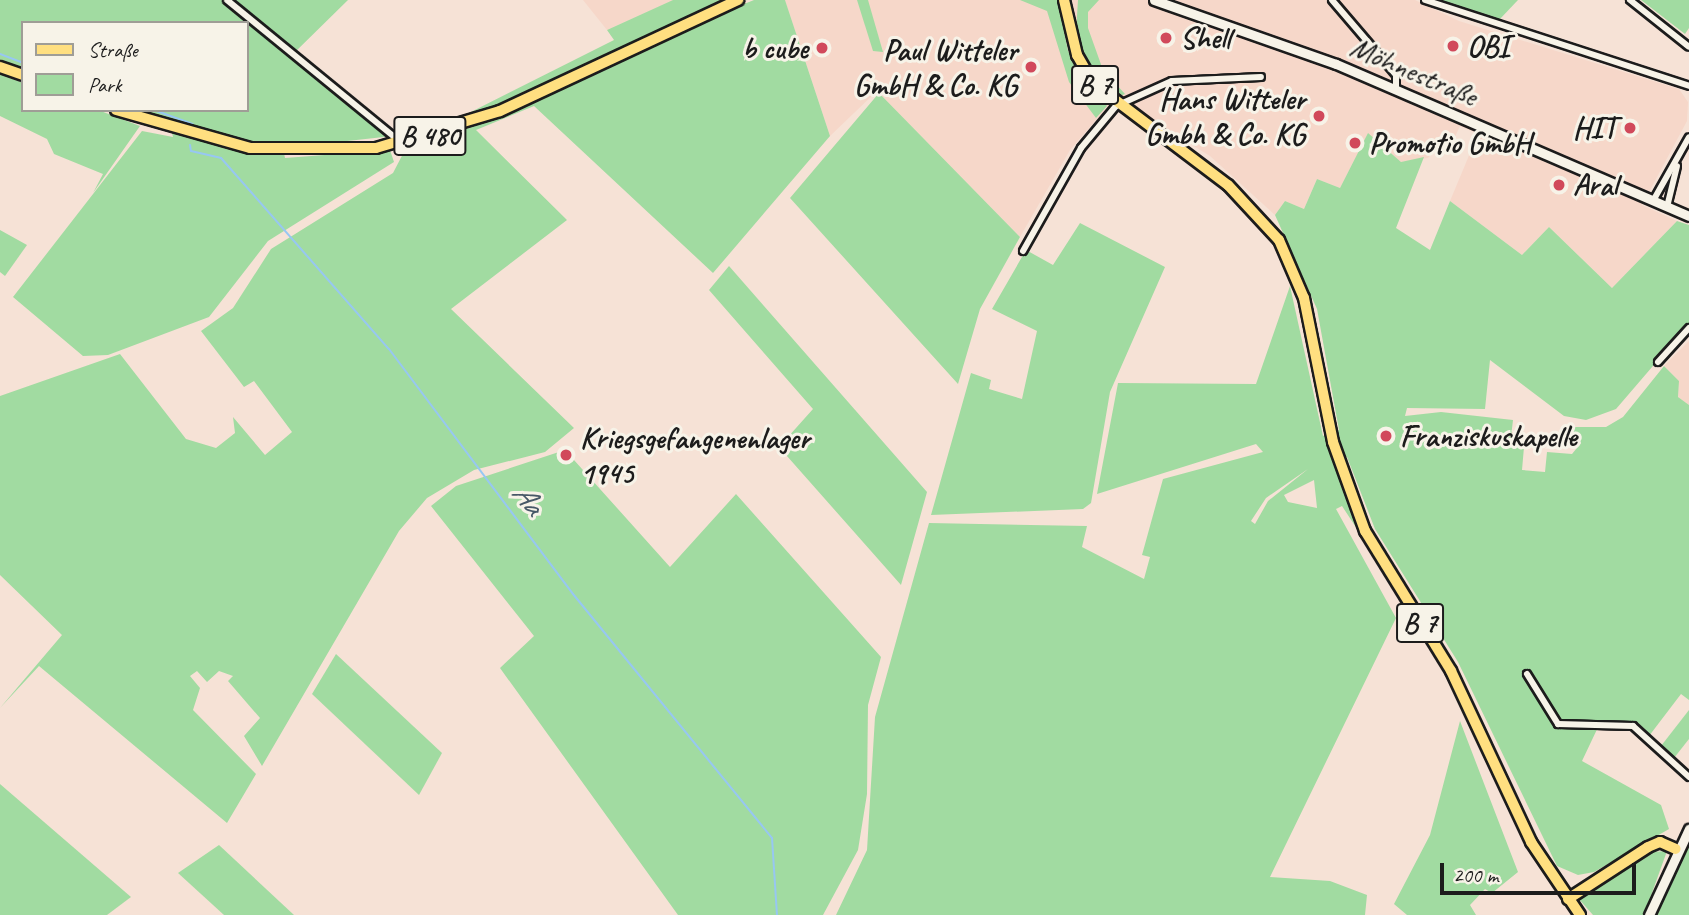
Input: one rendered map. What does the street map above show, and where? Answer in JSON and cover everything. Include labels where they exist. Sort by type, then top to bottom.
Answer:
[{"type":"main road","name":"B 480","points":[[123,112],[250,148],[334,151],[400,143],[500,111],[738,0]]},
{"type":"main road","name":"B 7","points":[[1064,0],[1088,76],[1116,106],[1228,185],[1279,240],[1304,298],[1333,442],[1342,473],[1371,541],[1451,671],[1531,842],[1580,915]]},
{"type":"main road","name":"B 7","points":[[1071,29],[1073,0]]},
{"type":"main road","points":[[0,67],[21,74]]},
{"type":"main road","points":[[1568,899],[1648,847],[1660,842],[1676,849]]},
{"type":"street","points":[[227,0],[400,143]]},
{"type":"street","name":"Möhnestraße","points":[[1154,0],[1259,33],[1689,216]]},
{"type":"street","points":[[1332,0],[1396,75],[1396,90]]},
{"type":"street","points":[[1424,0],[1689,86]]},
{"type":"street","points":[[1630,0],[1689,47]]},
{"type":"street","points":[[1023,251],[1081,148],[1116,106],[1172,81],[1261,77]]},
{"type":"street","points":[[1653,201],[1679,160],[1689,137]]},
{"type":"street","points":[[1667,207],[1679,160]]},
{"type":"street","points":[[1658,362],[1689,328]]},
{"type":"street","points":[[1527,674],[1558,724],[1633,726],[1689,777]]},
{"type":"street","points":[[1649,915],[1676,849],[1689,829]]},
{"type":"shaded area","points":[[583,0],[674,0],[607,30]]},
{"type":"shaded area","points":[[785,0],[1415,0],[1459,21],[1679,89],[1688,102],[1687,121],[1642,205],[1677,221],[1612,288],[1549,227],[1522,255],[1450,201],[1478,134],[1460,126],[1447,154],[1436,149],[1428,158],[1401,162],[1368,134],[1340,188],[1317,179],[1304,209],[1285,201],[1275,215],[1210,156],[1115,98],[1070,150],[1020,237],[877,91],[830,136]]},
{"type":"shaded area","points":[[1689,341],[1689,405],[1678,397],[1679,381],[1664,366]]},
{"type":"green space","points":[[0,0],[348,0],[292,55],[393,136],[283,148],[285,158],[390,150],[394,162],[268,241],[209,317],[108,355],[83,356],[13,297],[142,131],[173,137],[170,125],[140,112],[248,112],[248,21],[21,21],[21,71],[0,63]]},
{"type":"green space","points":[[673,0],[726,0],[505,104],[402,138],[400,134],[459,118],[614,40],[607,30]]},
{"type":"green space","points":[[754,0],[785,0],[830,136],[713,273],[534,106],[476,130],[567,220],[451,309],[574,428],[545,452],[474,470],[427,498],[399,531],[262,766],[244,736],[260,718],[228,681],[233,676],[219,671],[207,682],[197,671],[190,676],[200,688],[193,710],[256,774],[227,823],[39,666],[0,708],[62,635],[0,575],[0,396],[120,354],[186,439],[216,448],[235,433],[233,417],[265,455],[292,432],[254,381],[244,387],[201,331],[233,308],[271,249],[393,173],[406,148],[510,112],[638,47]]},
{"type":"green space","points":[[857,0],[868,0],[883,52],[873,51]]},
{"type":"green space","points":[[1020,0],[1058,0],[1068,51],[1107,106],[1096,118],[1069,82],[1047,11]]},
{"type":"green space","points":[[1078,0],[1099,0],[1088,12],[1088,28],[1103,70],[1125,94],[1120,96],[1087,63],[1076,32]]},
{"type":"green space","points":[[1440,0],[1518,0],[1499,20]]},
{"type":"green space","points":[[1641,0],[1689,0],[1689,28],[1685,34]]},
{"type":"green space","points":[[0,74],[21,82],[21,112],[103,112],[140,126],[93,193],[103,174],[54,154],[47,139],[0,116]]},
{"type":"green space","points":[[879,93],[1020,237],[980,309],[958,384],[790,198]]},
{"type":"green space","points":[[1368,133],[1401,162],[1424,157],[1396,228],[1430,250],[1450,201],[1522,255],[1549,227],[1612,288],[1677,221],[1689,225],[1689,324],[1616,409],[1586,420],[1564,416],[1490,360],[1485,409],[1407,408],[1405,416],[1441,412],[1513,420],[1510,446],[1524,447],[1522,470],[1545,472],[1547,452],[1572,454],[1581,443],[1567,427],[1606,427],[1623,417],[1664,366],[1679,381],[1678,397],[1689,405],[1689,700],[1681,694],[1649,736],[1634,724],[1600,723],[1582,761],[1661,805],[1669,829],[1594,872],[1578,875],[1557,866],[1458,662],[1375,529],[1347,457],[1333,463],[1361,535],[1342,506],[1336,509],[1396,618],[1270,877],[1330,881],[1367,895],[1365,915],[836,915],[867,850],[875,717],[929,523],[1087,526],[1082,547],[1144,579],[1150,557],[1142,555],[1163,479],[1263,452],[1256,444],[1097,494],[1118,383],[1256,384],[1290,286],[1323,436],[1339,430],[1317,309],[1275,215],[1285,201],[1304,209],[1317,179],[1340,188]],"holes":[[[1308,469],[1268,501],[1255,524],[1251,521],[1266,498]],[[1314,480],[1317,508],[1288,502],[1284,495]]]},
{"type":"green space","points":[[1080,223],[1165,267],[1110,392],[1091,503],[1083,509],[931,515],[971,373],[991,380],[989,389],[1022,399],[1037,331],[992,309],[1026,250],[1053,265]]},
{"type":"green space","points":[[0,230],[27,245],[5,276],[0,272]]},
{"type":"green space","points":[[729,266],[927,492],[901,585],[779,447],[813,409],[709,290]]},
{"type":"green space","points":[[565,450],[670,567],[736,494],[881,657],[868,705],[867,794],[858,850],[823,915],[678,915],[500,668],[534,636],[431,506],[456,486]]},
{"type":"green space","points":[[336,654],[442,753],[419,795],[312,694]]},
{"type":"green space","points":[[1689,710],[1689,739],[1674,758],[1661,746]]},
{"type":"green space","points":[[1460,721],[1518,872],[1492,893],[1485,889],[1470,905],[1476,915],[1407,915],[1394,904],[1430,835]]},
{"type":"green space","points":[[0,784],[131,897],[107,915],[0,915]]},
{"type":"green space","points":[[219,845],[294,915],[224,915],[178,873]]},
{"type":"green space","points":[[1689,845],[1689,915],[1656,915],[1670,879]]},
{"type":"green space","points":[[1667,851],[1644,915],[1593,915],[1578,898],[1650,852]]},
{"type":"waterway","name":"Aa","points":[[0,54],[21,62]]},
{"type":"waterway","name":"Aa","points":[[160,112],[193,124]]},
{"type":"waterway","name":"Aa","points":[[190,145],[191,151],[221,158],[389,349],[573,594],[772,838],[777,915]]},
{"type":"place","name":"Shell","points":[[1166,38]]},
{"type":"place","name":"OBI","points":[[1453,46]]},
{"type":"place","name":"b cube","points":[[822,48]]},
{"type":"place","name":"Paul Witteler GmbH & Co. KG","points":[[1031,67]]},
{"type":"place","name":"Hans Witteler Gmbh & Co. KG","points":[[1319,116]]},
{"type":"place","name":"HIT","points":[[1630,128]]},
{"type":"place","name":"Promotio GmbH","points":[[1355,143]]},
{"type":"place","name":"Aral","points":[[1559,185]]},
{"type":"place","name":"Franziskuskapelle","points":[[1386,436]]},
{"type":"place","name":"Kriegsgefangenenlager 1945","points":[[566,455]]}]
